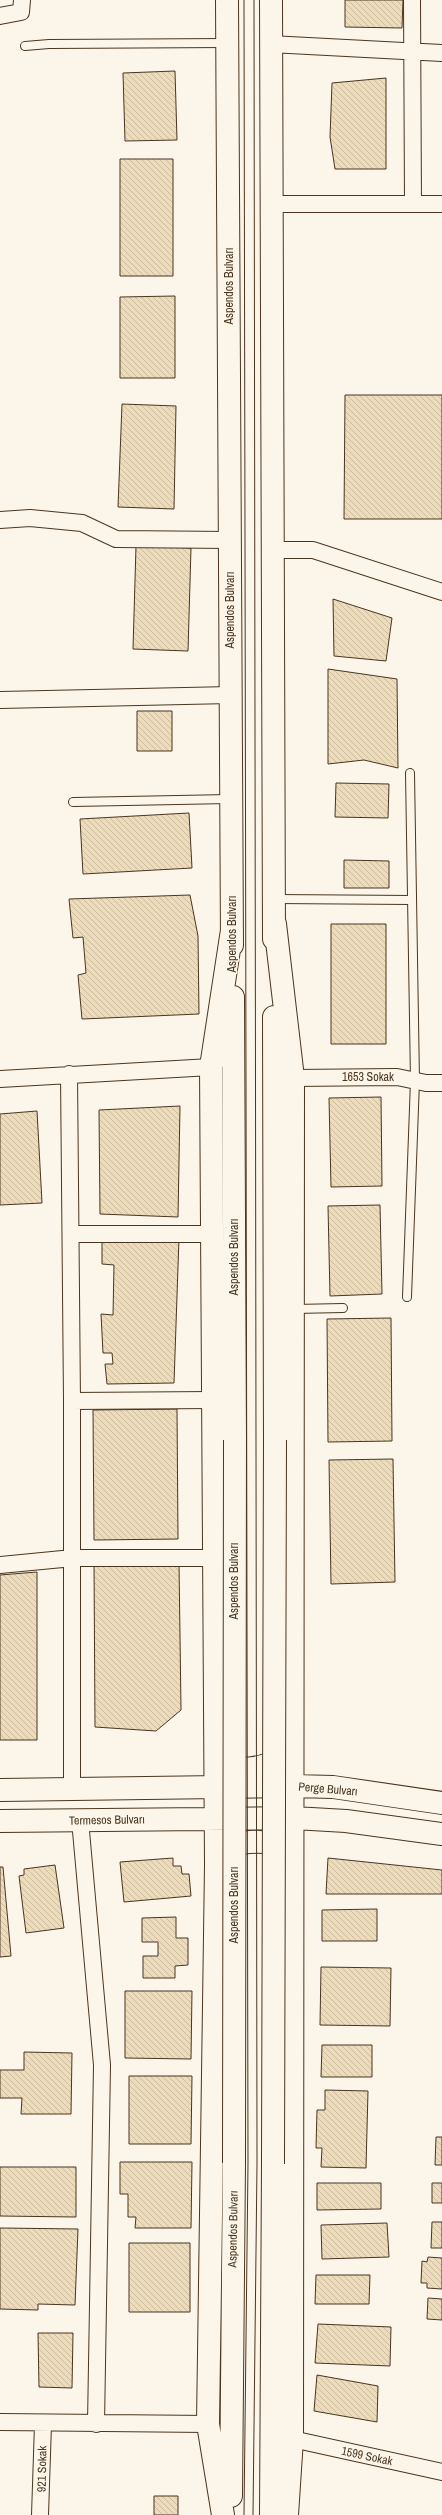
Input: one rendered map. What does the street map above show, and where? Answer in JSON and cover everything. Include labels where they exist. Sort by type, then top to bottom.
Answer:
[{"type":"main road","name":"Aspendos Bulvarı","points":[[227,0],[235,1440],[234,2163],[230,2515]]},
{"type":"main road","points":[[271,0],[275,1440],[271,2515]]},
{"type":"main road","points":[[274,924],[293,1078],[294,1871],[292,2439],[287,2515]]},
{"type":"main road","points":[[223,2515],[208,2424],[216,1865],[214,1787],[211,1067],[232,930]]},
{"type":"main road","points":[[214,1743],[224,1761],[245,1769],[266,1767],[286,1757],[294,1736]]},
{"type":"main road","name":"Perge Bulvarı","points":[[214,1787],[294,1786],[333,1788],[442,1803]]},
{"type":"main road","points":[[0,1790],[214,1787]]},
{"type":"main road","points":[[215,1819],[294,1818],[346,1821],[442,1834]]},
{"type":"main road","name":"Termesos Bulvarı","points":[[0,1821],[215,1819]]},
{"type":"main road","points":[[216,1865],[226,1846],[247,1841],[269,1843],[288,1853],[294,1871]]},
{"type":"street","points":[[0,16],[21,12],[22,0]]},
{"type":"street","points":[[412,0],[414,52],[413,204]]},
{"type":"street","points":[[270,44],[442,53]]},
{"type":"street","points":[[271,204],[442,204]]},
{"type":"street","points":[[0,520],[30,518],[82,523],[116,539],[230,540]]},
{"type":"street","points":[[273,550],[313,550],[440,594]]},
{"type":"street","points":[[0,700],[231,695]]},
{"type":"street","points":[[0,1079],[211,1067]]},
{"type":"street","points":[[69,1074],[73,1558],[72,1789]]},
{"type":"street","name":"1653 Sokak","points":[[293,1078],[397,1077],[415,1081],[442,1083]]},
{"type":"street","points":[[71,1234],[212,1234]]},
{"type":"street","points":[[72,1401],[212,1400]]},
{"type":"street","points":[[0,1565],[73,1558],[213,1558]]},
{"type":"street","points":[[80,1820],[102,2065],[96,2424]]},
{"type":"street","points":[[0,2422],[43,2424],[208,2424]]},
{"type":"street","name":"921 Sokak","points":[[40,2515],[43,2424]]},
{"type":"street","name":"1599 Sokak","points":[[292,2439],[442,2472]]},
{"type":"lane","points":[[25,46],[49,44],[228,43]]},
{"type":"lane","points":[[407,1297],[415,1081],[410,773]]},
{"type":"lane","points":[[73,802],[231,799]]},
{"type":"lane","points":[[274,899],[412,900]]},
{"type":"lane","points":[[294,1309],[343,1308]]},
{"type":"building","points":[[345,0],[403,0],[402,28],[345,27]]},
{"type":"building","points":[[175,71],[177,140],[125,141],[123,73]]},
{"type":"building","points":[[386,78],[386,169],[335,169],[330,137],[332,83]]},
{"type":"building","points":[[120,159],[173,159],[173,276],[120,276]]},
{"type":"building","points":[[175,296],[175,378],[120,378],[120,297]]},
{"type":"building","points":[[345,395],[442,395],[442,519],[344,519]]},
{"type":"building","points":[[122,404],[176,406],[174,509],[118,507]]},
{"type":"building","points":[[136,546],[191,548],[188,651],[133,649]]},
{"type":"building","points":[[333,599],[392,618],[386,661],[334,656]]},
{"type":"building","points":[[328,669],[397,679],[398,768],[364,760],[328,764]]},
{"type":"building","points":[[137,711],[172,711],[172,751],[137,751]]},
{"type":"building","points":[[336,783],[389,784],[388,818],[335,817]]},
{"type":"building","points":[[189,813],[192,868],[83,874],[80,819]]},
{"type":"building","points":[[344,860],[389,861],[389,888],[344,888]]},
{"type":"building","points":[[190,895],[198,936],[199,1014],[82,1019],[78,975],[86,973],[83,937],[73,938],[69,899]]},
{"type":"building","points":[[331,924],[386,924],[386,1044],[331,1044]]},
{"type":"building","points":[[381,1097],[382,1186],[331,1187],[329,1098]]},
{"type":"building","points":[[180,1106],[178,1217],[100,1214],[99,1110]]},
{"type":"building","points":[[37,1111],[42,1203],[0,1205],[0,1114]]},
{"type":"building","points":[[380,1205],[382,1294],[330,1296],[328,1206]]},
{"type":"building","points":[[179,1238],[174,1383],[107,1384],[105,1364],[113,1364],[112,1353],[103,1353],[101,1314],[113,1315],[114,1265],[102,1264],[102,1240]]},
{"type":"building","points":[[391,1318],[392,1441],[328,1442],[327,1319]]},
{"type":"building","points":[[177,1409],[178,1539],[94,1540],[93,1410]]},
{"type":"building","points":[[393,1459],[395,1582],[331,1584],[329,1460]]},
{"type":"building","points":[[94,1563],[179,1563],[181,1710],[156,1731],[95,1727]]},
{"type":"building","points":[[37,1572],[37,1740],[0,1740],[0,1575]]},
{"type":"building","points":[[173,1858],[173,1866],[181,1866],[182,1874],[189,1874],[191,1896],[124,1902],[120,1862]]},
{"type":"building","points":[[328,1858],[442,1870],[442,1894],[326,1894]]},
{"type":"building","points":[[55,1865],[64,1928],[26,1933],[19,1876],[24,1875],[24,1869]]},
{"type":"building","points":[[0,1867],[3,1867],[11,1956],[0,1957]]},
{"type":"building","points":[[377,1909],[377,1941],[322,1941],[322,1910]]},
{"type":"building","points":[[176,1917],[176,1938],[188,1938],[188,1965],[175,1966],[175,1978],[143,1978],[143,1956],[158,1956],[158,1942],[142,1942],[142,1918]]},
{"type":"building","points":[[321,1967],[391,1968],[390,2026],[320,2025]]},
{"type":"building","points":[[125,1991],[192,1991],[191,2059],[125,2058]]},
{"type":"building","points":[[322,2045],[372,2045],[372,2077],[321,2077]]},
{"type":"building","points":[[24,2052],[72,2053],[71,2114],[21,2114],[22,2098],[0,2098],[0,2070],[24,2070]]},
{"type":"building","points":[[129,2076],[192,2076],[191,2144],[129,2144]]},
{"type":"building","points":[[325,2090],[368,2091],[366,2168],[321,2167],[322,2148],[316,2148],[317,2110],[325,2110]]},
{"type":"building","points":[[436,2137],[442,2137],[442,2165],[435,2165]]},
{"type":"building","points":[[120,2162],[192,2162],[191,2228],[135,2228],[136,2217],[128,2217],[128,2194],[120,2194]]},
{"type":"building","points":[[0,2167],[76,2167],[76,2217],[0,2216]]},
{"type":"building","points":[[317,2183],[381,2183],[381,2209],[317,2210]]},
{"type":"building","points":[[432,2183],[442,2183],[442,2203],[432,2203]]},
{"type":"building","points":[[432,2222],[442,2222],[442,2248],[431,2248]]},
{"type":"building","points":[[387,2223],[389,2257],[322,2259],[321,2225]]},
{"type":"building","points":[[0,2228],[78,2229],[75,2305],[38,2304],[38,2310],[0,2309]]},
{"type":"building","points":[[129,2243],[190,2243],[190,2312],[129,2312]]},
{"type":"building","points":[[428,2257],[442,2258],[442,2289],[427,2288],[427,2283],[421,2283],[422,2261],[427,2262]]},
{"type":"building","points":[[316,2275],[370,2275],[369,2304],[315,2304]]},
{"type":"building","points":[[428,2298],[442,2299],[442,2320],[427,2319]]},
{"type":"building","points":[[318,2324],[391,2327],[390,2366],[315,2363]]},
{"type":"building","points":[[38,2333],[73,2333],[72,2388],[39,2387]]},
{"type":"building","points":[[317,2375],[378,2386],[377,2422],[314,2411]]},
{"type":"building","points":[[154,2496],[178,2496],[178,2515],[154,2515]]},
{"type":"tram line","points":[[244,0],[248,2163],[244,2515]]},
{"type":"tram line","points":[[253,2515],[257,2164],[254,0]]}]
